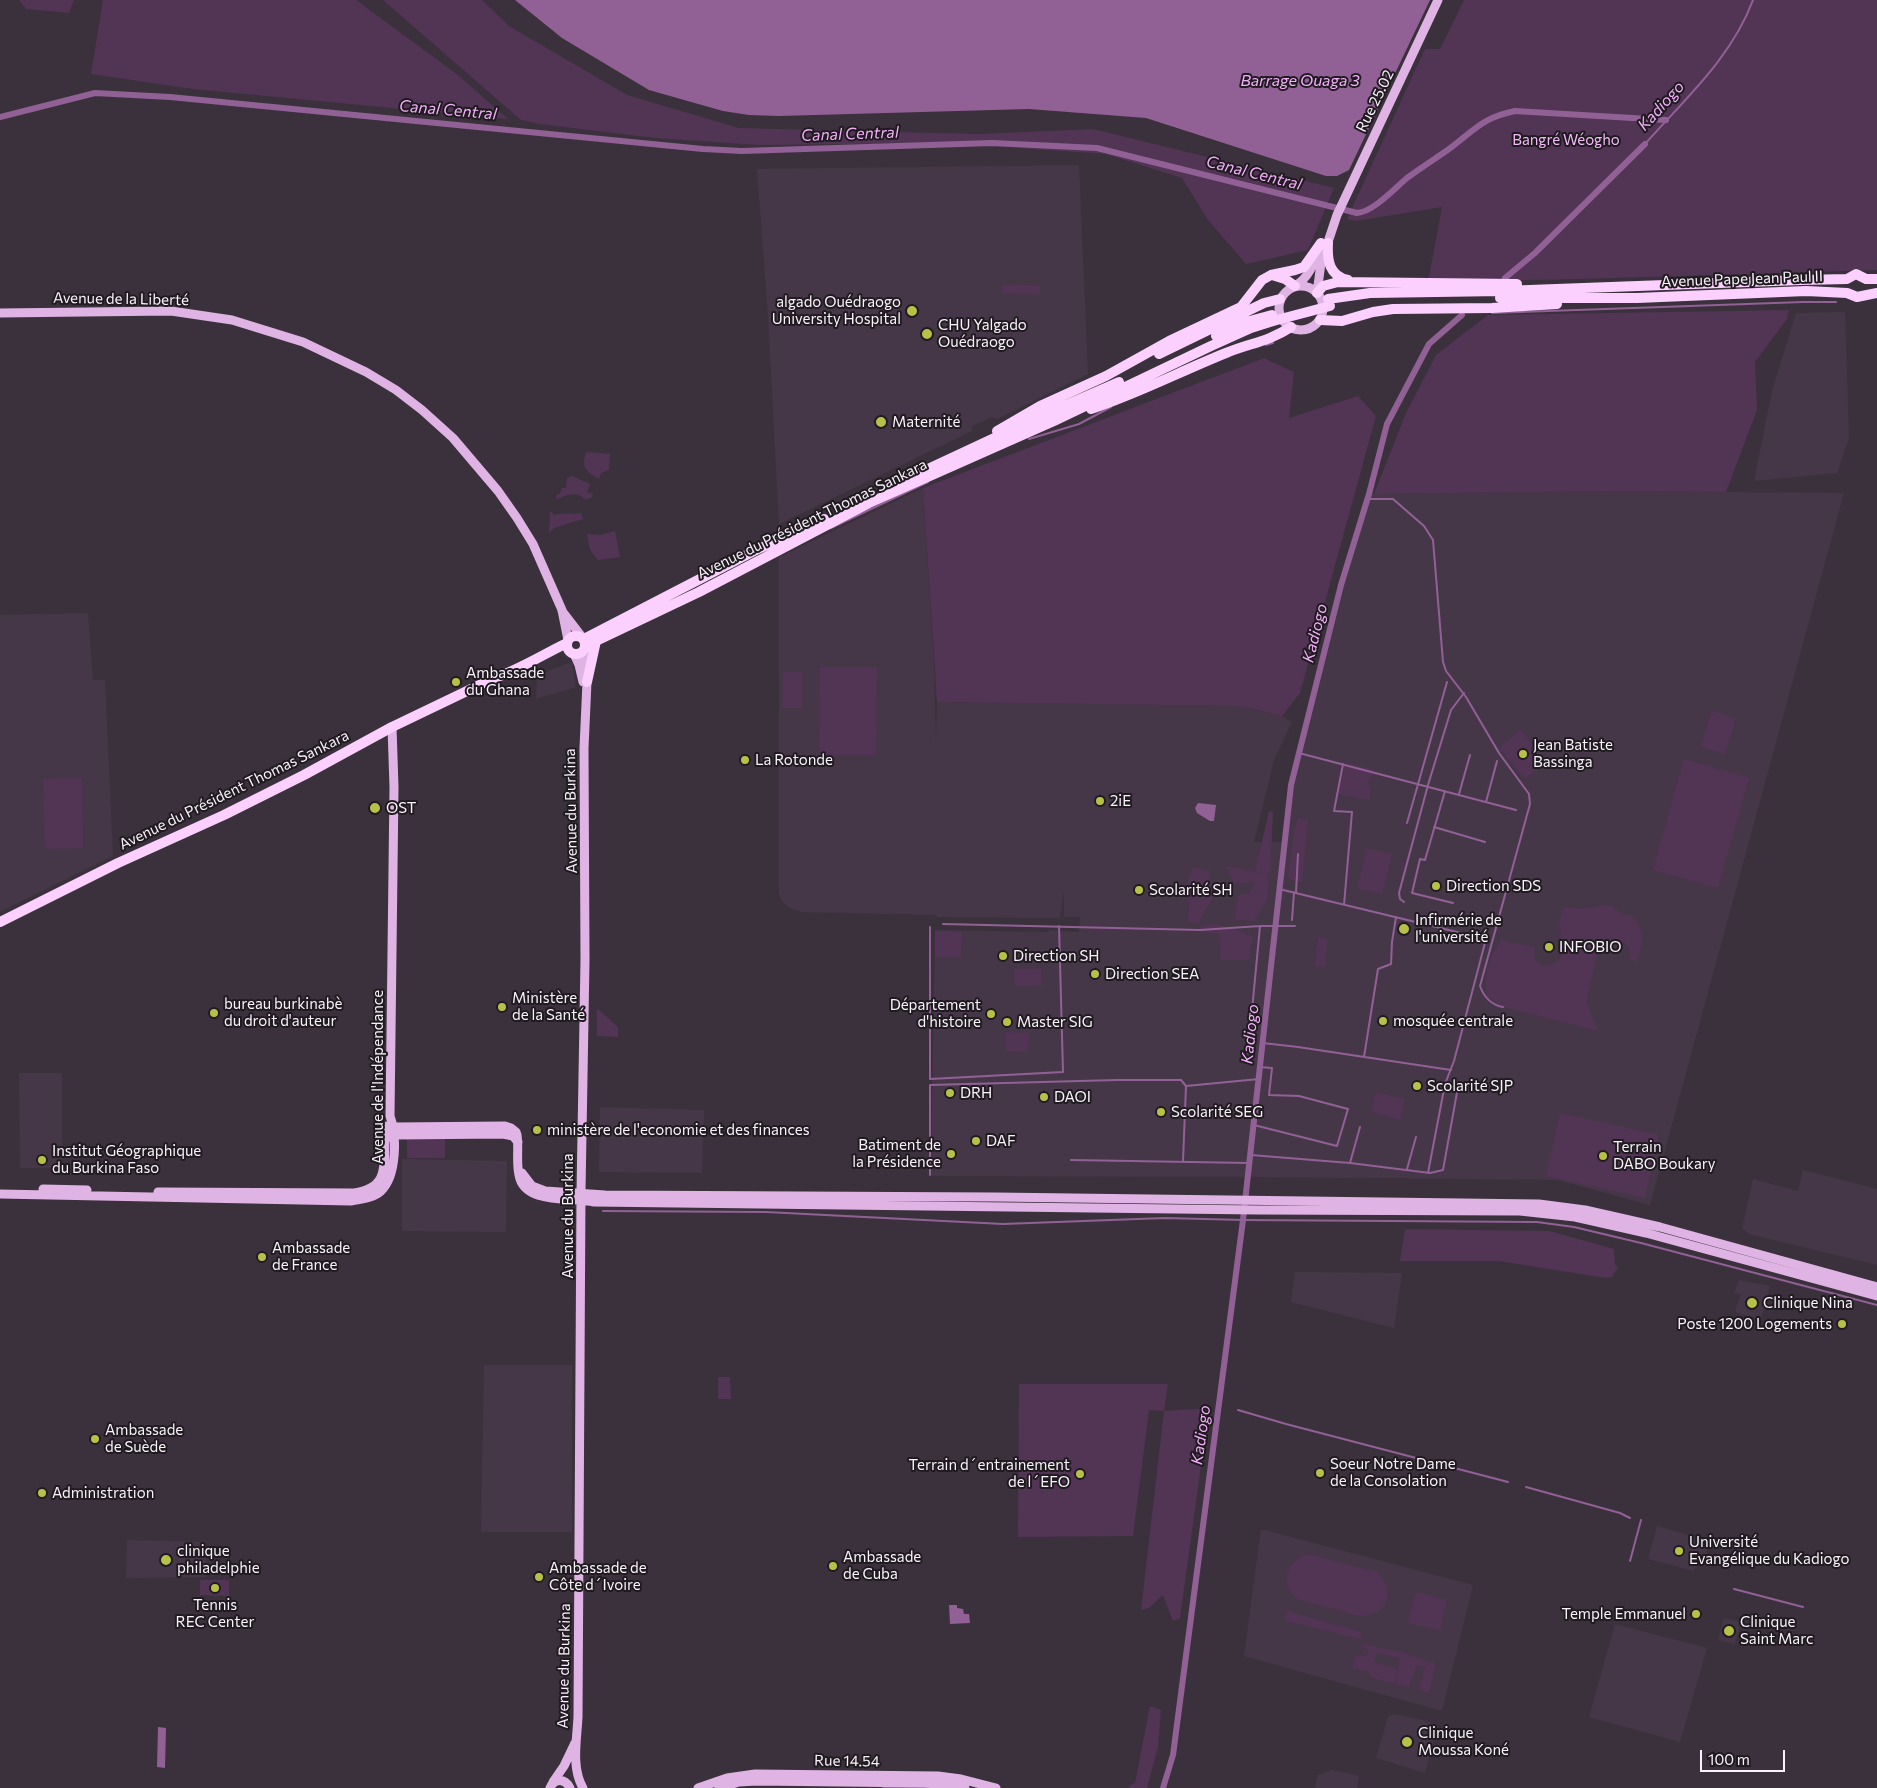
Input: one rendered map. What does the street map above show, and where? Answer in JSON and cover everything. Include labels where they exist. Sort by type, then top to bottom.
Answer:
[{"type":"highway","points":[[978,446],[1001,428],[1040,406],[1106,376],[1169,342],[1241,307],[1262,280],[1271,275],[1304,266],[1324,243]]},
{"type":"highway","points":[[1324,243],[1329,266],[1335,274],[1341,278],[1362,282]]},
{"type":"highway","name":"Avenue Pape Jean Paul II","points":[[1639,286],[1847,278],[1856,274],[1866,279],[1877,279]]},
{"type":"highway","points":[[1271,275],[1285,279],[1295,286]]},
{"type":"highway","name":"Avenue Pape Jean Paul II","points":[[1847,278],[1845,286],[1847,293]]},
{"type":"highway","points":[[1864,294],[1868,287],[1866,279]]},
{"type":"highway","points":[[1317,293],[1330,283],[1362,282],[1639,286]]},
{"type":"highway","points":[[1052,416],[1272,318],[1370,293],[1639,286]]},
{"type":"highway","name":"Avenue Pape Jean Paul II","points":[[1637,298],[1806,291],[1847,293],[1853,296],[1877,294]]},
{"type":"highway","points":[[1329,303],[1369,299],[1637,298]]},
{"type":"highway","points":[[1320,320],[1342,321],[1373,312],[1393,309],[1492,308],[1637,298]]},
{"type":"highway","points":[[1052,416],[1155,356],[1264,303],[1280,299]]},
{"type":"highway","points":[[1052,416],[1107,404],[1241,347],[1272,339],[1291,327]]},
{"type":"highway","name":"Avenue du Président Thomas Sankara","points":[[584,644],[754,551],[978,446],[1052,416]]},
{"type":"highway","name":"Avenue du Président Thomas Sankara","points":[[584,644],[596,641],[699,592],[869,503],[1052,416]]},
{"type":"highway","points":[[573,636],[584,644],[580,654],[570,647],[573,636]]},
{"type":"highway","points":[[586,687],[596,641]]},
{"type":"highway","name":"Avenue du Président Thomas Sankara","points":[[0,922],[118,863],[304,775],[392,727],[492,679],[570,647]]},
{"type":"main road","name":"Rue 25.02","points":[[1295,286],[1304,281],[1309,275],[1438,0]]},
{"type":"main road","name":"Rue 25.02","points":[[1317,293],[1324,243]]},
{"type":"main road","points":[[1295,286],[1304,286],[1311,288],[1317,293],[1323,309],[1320,320],[1310,328],[1297,330],[1281,318],[1279,312],[1280,299],[1284,293],[1295,286]]},
{"type":"main road","name":"Avenue de la Liberté","points":[[0,313],[171,311],[197,314],[232,320],[272,331],[348,362],[396,390],[422,410],[443,428],[476,464],[498,491],[533,544],[562,610],[584,644]]},
{"type":"main road","name":"Avenue de la Liberté","points":[[562,610],[570,647]]},
{"type":"main road","name":"Avenue du Burkina","points":[[576,1741],[578,1717],[581,1196],[585,960],[584,748],[586,687],[584,644]]},
{"type":"main road","name":"Avenue du Burkina","points":[[570,647],[579,665],[586,687]]},
{"type":"main road","name":"Avenue de l'Indépendance","points":[[0,1189],[67,1193],[351,1200],[366,1199],[381,1191],[388,1180],[392,1167],[390,1116],[394,787],[392,727]]},
{"type":"main road","points":[[390,1133],[505,1126],[516,1132],[522,1173],[537,1189],[581,1196],[1258,1205],[1520,1211],[1575,1217],[1659,1231],[1877,1287]]},
{"type":"main road","name":"Avenue de l'Indépendance","points":[[0,1194],[67,1193]]},
{"type":"main road","points":[[1659,1231],[1877,1296]]},
{"type":"main road","points":[[576,1741],[578,1774],[583,1788]]},
{"type":"main road","points":[[550,1786],[568,1759],[576,1741]]},
{"type":"main road","points":[[550,1786],[563,1781],[570,1788],[577,1762]]},
{"type":"main road","name":"Rue 14.54","points":[[698,1788],[727,1778],[755,1774],[938,1776],[961,1779],[996,1788]]},
{"type":"main road","name":"Rue 14.54","points":[[719,1788],[739,1782],[757,1781],[924,1783],[965,1788]]},
{"type":"shaded area","name":"CHU Yalgado Ouédraogo","points":[[1079,165],[1088,374],[997,419],[992,417],[972,426],[972,431],[779,524],[768,316],[757,169]]},
{"type":"shaded area","points":[[1845,312],[1849,438],[1837,473],[1754,481],[1772,391],[1796,313]]},
{"type":"shaded area","points":[[923,488],[934,666],[936,747],[937,702],[1240,706],[1282,716],[1292,722],[1274,760],[1254,842],[1285,842],[1291,785],[1345,568],[1369,494],[1619,491],[1844,493],[1650,1205],[1558,1180],[931,1176],[935,930],[1049,932],[1049,930],[1079,932],[1080,917],[1064,917],[1064,890],[1060,918],[937,917],[936,915],[801,912],[788,907],[782,901],[779,894],[779,557]]},
{"type":"shaded area","points":[[88,613],[93,680],[105,680],[113,856],[0,912],[0,615]]},
{"type":"shaded area","points":[[572,662],[576,687],[536,699],[537,675]]},
{"type":"shaded area","points":[[19,1073],[62,1073],[62,1168],[20,1168]]},
{"type":"shaded area","points":[[600,1107],[704,1110],[702,1173],[599,1172]]},
{"type":"shaded area","points":[[402,1159],[507,1161],[506,1232],[402,1231]]},
{"type":"shaded area","points":[[1803,1170],[1877,1189],[1877,1265],[1749,1234],[1742,1228],[1753,1179],[1798,1191]]},
{"type":"shaded area","points":[[1295,1272],[1402,1273],[1394,1328],[1291,1302]]},
{"type":"shaded area","name":"Clinique Nina","points":[[1739,1280],[1770,1286],[1761,1320],[1735,1312],[1741,1294],[1734,1293]]},
{"type":"shaded area","points":[[484,1365],[572,1365],[572,1532],[481,1532]]},
{"type":"shaded area","name":"Université Evangélique du Kadiogo","points":[[1657,1526],[1689,1535],[1688,1539],[1709,1544],[1705,1560],[1699,1559],[1697,1568],[1694,1568],[1694,1571],[1648,1559]]},
{"type":"shaded area","points":[[1261,1529],[1473,1585],[1442,1711],[1244,1656]]},
{"type":"shaded area","name":"clinique philadelphie","points":[[127,1540],[203,1542],[205,1543],[206,1577],[126,1578]]},
{"type":"shaded area","name":"Clinique Saint Marc","points":[[1724,1618],[1741,1622],[1735,1644],[1718,1640]]},
{"type":"shaded area","points":[[1615,1624],[1707,1648],[1680,1742],[1589,1717]]},
{"type":"shaded area","name":"Clinique Moussa Koné","points":[[1394,1714],[1427,1721],[1437,1726],[1425,1773],[1376,1758],[1388,1717]]},
{"type":"shaded area","points":[[1333,1770],[1359,1776],[1357,1788],[1315,1788],[1318,1775]]},
{"type":"green space","points":[[19,0],[74,0],[69,13],[26,9]]},
{"type":"green space","points":[[103,0],[356,0],[458,75],[508,119],[193,89],[91,74]]},
{"type":"green space","points":[[383,0],[482,0],[509,26],[627,95],[739,128],[978,134],[1093,129],[1334,188],[1308,250],[1246,264],[1208,220],[1182,178],[1106,154],[948,143],[759,145],[655,138],[539,124],[521,120]]},
{"type":"green space","name":"Bangré Wéogho","points":[[1464,0],[1877,0],[1877,270],[1428,282],[1442,207],[1356,221],[1347,219],[1425,49],[1440,49]]},
{"type":"green space","points":[[1003,285],[1040,286],[1040,294],[1002,293]]},
{"type":"green space","points":[[1789,310],[1787,319],[1755,362],[1757,410],[1726,492],[1619,491],[1374,494],[1406,413],[1436,355],[1488,315]]},
{"type":"green space","points":[[1264,358],[1294,372],[1289,418],[1358,396],[1376,416],[1300,693],[1282,716],[1240,706],[937,702],[923,488]]},
{"type":"green space","points":[[586,452],[610,454],[609,470],[601,473],[599,479],[591,474],[584,465]]},
{"type":"green space","points":[[572,476],[590,484],[587,492],[593,494],[592,497],[586,500],[579,495],[572,494],[556,499],[557,494],[560,494],[562,488],[566,488],[567,478]]},
{"type":"green space","points":[[550,511],[555,515],[581,513],[583,519],[554,528],[549,533]]},
{"type":"green space","points":[[615,531],[620,557],[598,560],[590,550],[587,534],[601,535]]},
{"type":"green space","points":[[820,667],[877,667],[876,755],[819,755]]},
{"type":"green space","points":[[783,672],[802,672],[802,708],[782,708]]},
{"type":"green space","points":[[1712,711],[1736,718],[1725,754],[1701,747]]},
{"type":"green space","name":"Jean Batiste Bassinga","points":[[1521,730],[1546,761],[1525,779],[1499,748]]},
{"type":"green space","points":[[1684,759],[1749,778],[1718,888],[1653,870]]},
{"type":"green space","points":[[1345,763],[1376,770],[1367,784],[1371,787],[1369,800],[1338,794]]},
{"type":"green space","points":[[82,778],[83,848],[45,849],[43,779]]},
{"type":"green space","points":[[1269,811],[1273,812],[1270,874],[1257,872],[1269,875],[1267,900],[1254,921],[1235,920],[1238,896],[1250,893],[1255,882],[1234,883],[1226,866],[1255,872]]},
{"type":"green space","points":[[1298,818],[1308,820],[1302,882],[1288,879],[1293,837]]},
{"type":"green space","points":[[1367,848],[1392,854],[1382,894],[1357,888]]},
{"type":"green space","points":[[1193,867],[1209,870],[1212,899],[1198,923],[1188,922],[1191,890],[1186,888]]},
{"type":"green space","points":[[1610,905],[1624,915],[1632,915],[1642,933],[1642,942],[1637,962],[1629,958],[1630,949],[1625,943],[1618,941],[1614,944],[1606,941],[1600,944],[1586,1001],[1598,1031],[1500,1006],[1487,996],[1488,966],[1501,940],[1534,947],[1535,960],[1546,967],[1559,961],[1563,948],[1559,922],[1564,907],[1577,909]]},
{"type":"green space","points":[[1218,924],[1253,936],[1249,960],[1221,960],[1219,934],[1201,932],[1200,926]]},
{"type":"green space","points":[[935,931],[962,932],[961,957],[935,957]]},
{"type":"green space","points":[[1318,937],[1328,939],[1325,967],[1315,966]]},
{"type":"green space","points":[[1041,968],[1042,985],[1015,986],[1014,969]]},
{"type":"green space","points":[[597,1008],[618,1027],[618,1037],[597,1036]]},
{"type":"green space","points":[[1006,1032],[1029,1033],[1028,1052],[1006,1051]]},
{"type":"green space","points":[[1376,1092],[1405,1099],[1400,1120],[1371,1112]]},
{"type":"green space","name":"Terrain DABO Boukary","points":[[1560,1113],[1659,1135],[1645,1198],[1546,1176]]},
{"type":"green space","points":[[407,1139],[445,1139],[445,1158],[407,1158]]},
{"type":"green space","points":[[1405,1229],[1550,1231],[1614,1249],[1615,1264],[1618,1268],[1612,1277],[1606,1278],[1499,1261],[1400,1261]]},
{"type":"green space","points":[[718,1377],[730,1377],[731,1399],[718,1399]]},
{"type":"green space","name":"Terrain d´entrainement de l´EFO","points":[[1019,1384],[1168,1384],[1164,1411],[1149,1410],[1133,1536],[1018,1537]]},
{"type":"green space","points":[[1209,1408],[1180,1618],[1173,1621],[1163,1595],[1149,1608],[1141,1610],[1164,1411]]},
{"type":"green space","points":[[1306,1555],[1377,1572],[1387,1587],[1386,1602],[1376,1612],[1359,1616],[1297,1599],[1289,1586],[1287,1574],[1293,1563]]},
{"type":"green space","name":"Tennis REC Center","points":[[200,1580],[229,1580],[229,1596],[200,1595]]},
{"type":"green space","points":[[1416,1592],[1447,1600],[1440,1630],[1408,1623]]},
{"type":"green space","points":[[1287,1611],[1361,1632],[1361,1639],[1285,1621]]},
{"type":"green space","points":[[1363,1644],[1401,1652],[1436,1664],[1429,1693],[1419,1690],[1425,1667],[1417,1665],[1409,1687],[1396,1684],[1400,1658],[1377,1653],[1374,1662],[1398,1669],[1394,1683],[1372,1678],[1370,1672],[1352,1668],[1356,1655],[1367,1656],[1369,1650],[1362,1647]]},
{"type":"green space","points":[[1150,1706],[1161,1710],[1158,1747],[1147,1788],[1129,1788],[1130,1785],[1135,1783]]},
{"type":"water","name":"Barrage Ouaga 3","points":[[515,0],[1430,0],[1349,170],[1337,176],[1326,176],[1146,118],[1029,109],[779,116],[749,115],[723,111],[649,90],[562,38]]},
{"type":"water","points":[[1198,803],[1216,805],[1214,821],[1210,821],[1197,813],[1195,808]]},
{"type":"water","points":[[949,1605],[957,1605],[957,1608],[963,1609],[964,1614],[969,1614],[970,1623],[950,1624]]},
{"type":"water","points":[[158,1727],[166,1728],[165,1768],[157,1767]]},
{"type":"waterway","name":"Kadiogo","points":[[1645,144],[1720,59],[1744,21],[1753,0]]},
{"type":"waterway","name":"Canal Central","points":[[0,117],[95,93],[170,97],[703,149],[742,151],[992,143],[1097,148],[1357,213],[1370,209],[1407,178],[1479,126],[1503,114],[1515,111],[1666,120]]},
{"type":"waterway","name":"Kadiogo","points":[[1505,278],[1535,253],[1645,144]]},
{"type":"waterway","points":[[1492,313],[1836,302]]},
{"type":"waterway","name":"Kadiogo","points":[[1163,1788],[1173,1755],[1243,1220],[1291,785],[1341,585],[1369,494],[1387,424],[1429,344],[1462,315]]},
{"type":"waterway","points":[[1266,345],[1273,343]]},
{"type":"waterway","points":[[1029,439],[1079,424],[1111,407]]},
{"type":"waterway","points":[[831,528],[928,482]]},
{"type":"waterway","points":[[1367,499],[1393,499],[1424,526],[1433,540],[1443,662],[1446,671],[1466,697],[1499,753],[1529,794],[1530,804],[1480,986],[1489,1000],[1503,1007]]},
{"type":"waterway","points":[[1407,823],[1447,682]]},
{"type":"waterway","points":[[1404,902],[1400,899],[1399,893],[1428,785],[1451,710],[1464,693]]},
{"type":"waterway","points":[[1299,753],[1516,810]]},
{"type":"waterway","points":[[1459,794],[1470,755]]},
{"type":"waterway","points":[[1486,802],[1497,761]]},
{"type":"waterway","points":[[1343,764],[1334,811],[1352,812],[1344,905]]},
{"type":"waterway","points":[[1445,791],[1425,860],[1420,859],[1412,893],[1453,903]]},
{"type":"waterway","points":[[1434,827],[1485,842]]},
{"type":"waterway","points":[[1296,893],[1298,854]]},
{"type":"waterway","points":[[1279,889],[1486,939],[1454,1061],[1445,1084],[1428,1173]]},
{"type":"waterway","points":[[1292,920],[1294,892]]},
{"type":"waterway","points":[[1364,1057],[1378,969],[1391,964],[1396,917]]},
{"type":"waterway","points":[[943,924],[1200,930],[1295,926]]},
{"type":"waterway","points":[[930,927],[930,1079],[1063,1072],[1059,926]]},
{"type":"waterway","points":[[1248,1053],[1260,926]]},
{"type":"waterway","points":[[1263,1043],[1451,1070]]},
{"type":"waterway","points":[[1254,1125],[1337,1146],[1348,1109],[1299,1096],[1269,1095],[1272,1068],[1260,1067]]},
{"type":"waterway","points":[[1186,1086],[1259,1079]]},
{"type":"waterway","points":[[930,1175],[930,1085],[1181,1080],[1186,1086],[1183,1161]]},
{"type":"waterway","points":[[1251,1155],[1350,1163],[1430,1173],[1443,1170],[1458,1087]]},
{"type":"waterway","points":[[1350,1163],[1360,1127]]},
{"type":"waterway","points":[[1407,1169],[1416,1137]]},
{"type":"waterway","points":[[1071,1160],[1250,1163]]},
{"type":"waterway","name":"Kadiogo","points":[[603,1211],[766,1212],[1003,1224],[1165,1218],[1537,1222],[1574,1227],[1641,1243],[1877,1305]]},
{"type":"waterway","points":[[1238,1410],[1508,1482]]},
{"type":"waterway","points":[[1526,1487],[1620,1513],[1630,1518]]},
{"type":"waterway","points":[[1630,1561],[1641,1520]]},
{"type":"waterway","points":[[1734,1589],[1803,1607]]},
{"type":"waterway","points":[[883,1788],[933,1788]]},
{"type":"place","name":"algado Ouédraogo University Hospital","points":[[912,311]]},
{"type":"place","name":"CHU Yalgado Ouédraogo","points":[[927,334]]},
{"type":"place","name":"Maternité","points":[[881,422]]},
{"type":"place","name":"Ambassade du Ghana","points":[[456,682]]},
{"type":"place","name":"Jean Batiste Bassinga","points":[[1523,754]]},
{"type":"place","name":"La Rotonde","points":[[745,760]]},
{"type":"place","name":"2iE","points":[[1100,801]]},
{"type":"place","name":"OST","points":[[375,808]]},
{"type":"place","name":"Direction SDS","points":[[1436,886]]},
{"type":"place","name":"Scolarité SH","points":[[1139,890]]},
{"type":"place","name":"Infirmérie de l'université","points":[[1404,929]]},
{"type":"place","name":"INFOBIO","points":[[1549,947]]},
{"type":"place","name":"Direction SH","points":[[1003,956]]},
{"type":"place","name":"Direction SEA","points":[[1095,974]]},
{"type":"place","name":"Ministère de la Santé","points":[[502,1007]]},
{"type":"place","name":"bureau burkinabè du droit d'auteur","points":[[214,1013]]},
{"type":"place","name":"Département d'histoire","points":[[991,1014]]},
{"type":"place","name":"mosquée centrale","points":[[1383,1021]]},
{"type":"place","name":"Master SIG","points":[[1007,1022]]},
{"type":"place","name":"Scolarité SJP","points":[[1417,1086]]},
{"type":"place","name":"DRH","points":[[950,1093]]},
{"type":"place","name":"DAOI","points":[[1044,1097]]},
{"type":"place","name":"Scolarité SEG","points":[[1161,1112]]},
{"type":"place","name":"ministère de l'economie et des finances","points":[[537,1130]]},
{"type":"place","name":"DAF","points":[[976,1141]]},
{"type":"place","name":"Batiment de la Présidence","points":[[951,1154]]},
{"type":"place","name":"Terrain DABO Boukary","points":[[1603,1156]]},
{"type":"place","name":"Institut Géographique du Burkina Faso","points":[[42,1160]]},
{"type":"place","name":"Ambassade de France","points":[[262,1257]]},
{"type":"place","name":"Clinique Nina","points":[[1752,1303]]},
{"type":"place","name":"Poste 1200 Logements","points":[[1842,1324]]},
{"type":"place","name":"Ambassade de Suède","points":[[95,1439]]},
{"type":"place","name":"Soeur Notre Dame de la Consolation","points":[[1320,1473]]},
{"type":"place","name":"Terrain d´entrainement de l´EFO","points":[[1080,1474]]},
{"type":"place","name":"Administration","points":[[42,1493]]},
{"type":"place","name":"Université Evangélique du Kadiogo","points":[[1679,1551]]},
{"type":"place","name":"clinique philadelphie","points":[[166,1560]]},
{"type":"place","name":"Ambassade de Cuba","points":[[833,1566]]},
{"type":"place","name":"Ambassade de Côte d´Ivoire","points":[[539,1577]]},
{"type":"place","name":"Tennis REC Center","points":[[215,1588]]},
{"type":"place","name":"Temple Emmanuel","points":[[1696,1614]]},
{"type":"place","name":"Clinique Saint Marc","points":[[1729,1631]]},
{"type":"place","name":"Clinique Moussa Koné","points":[[1407,1742]]}]
